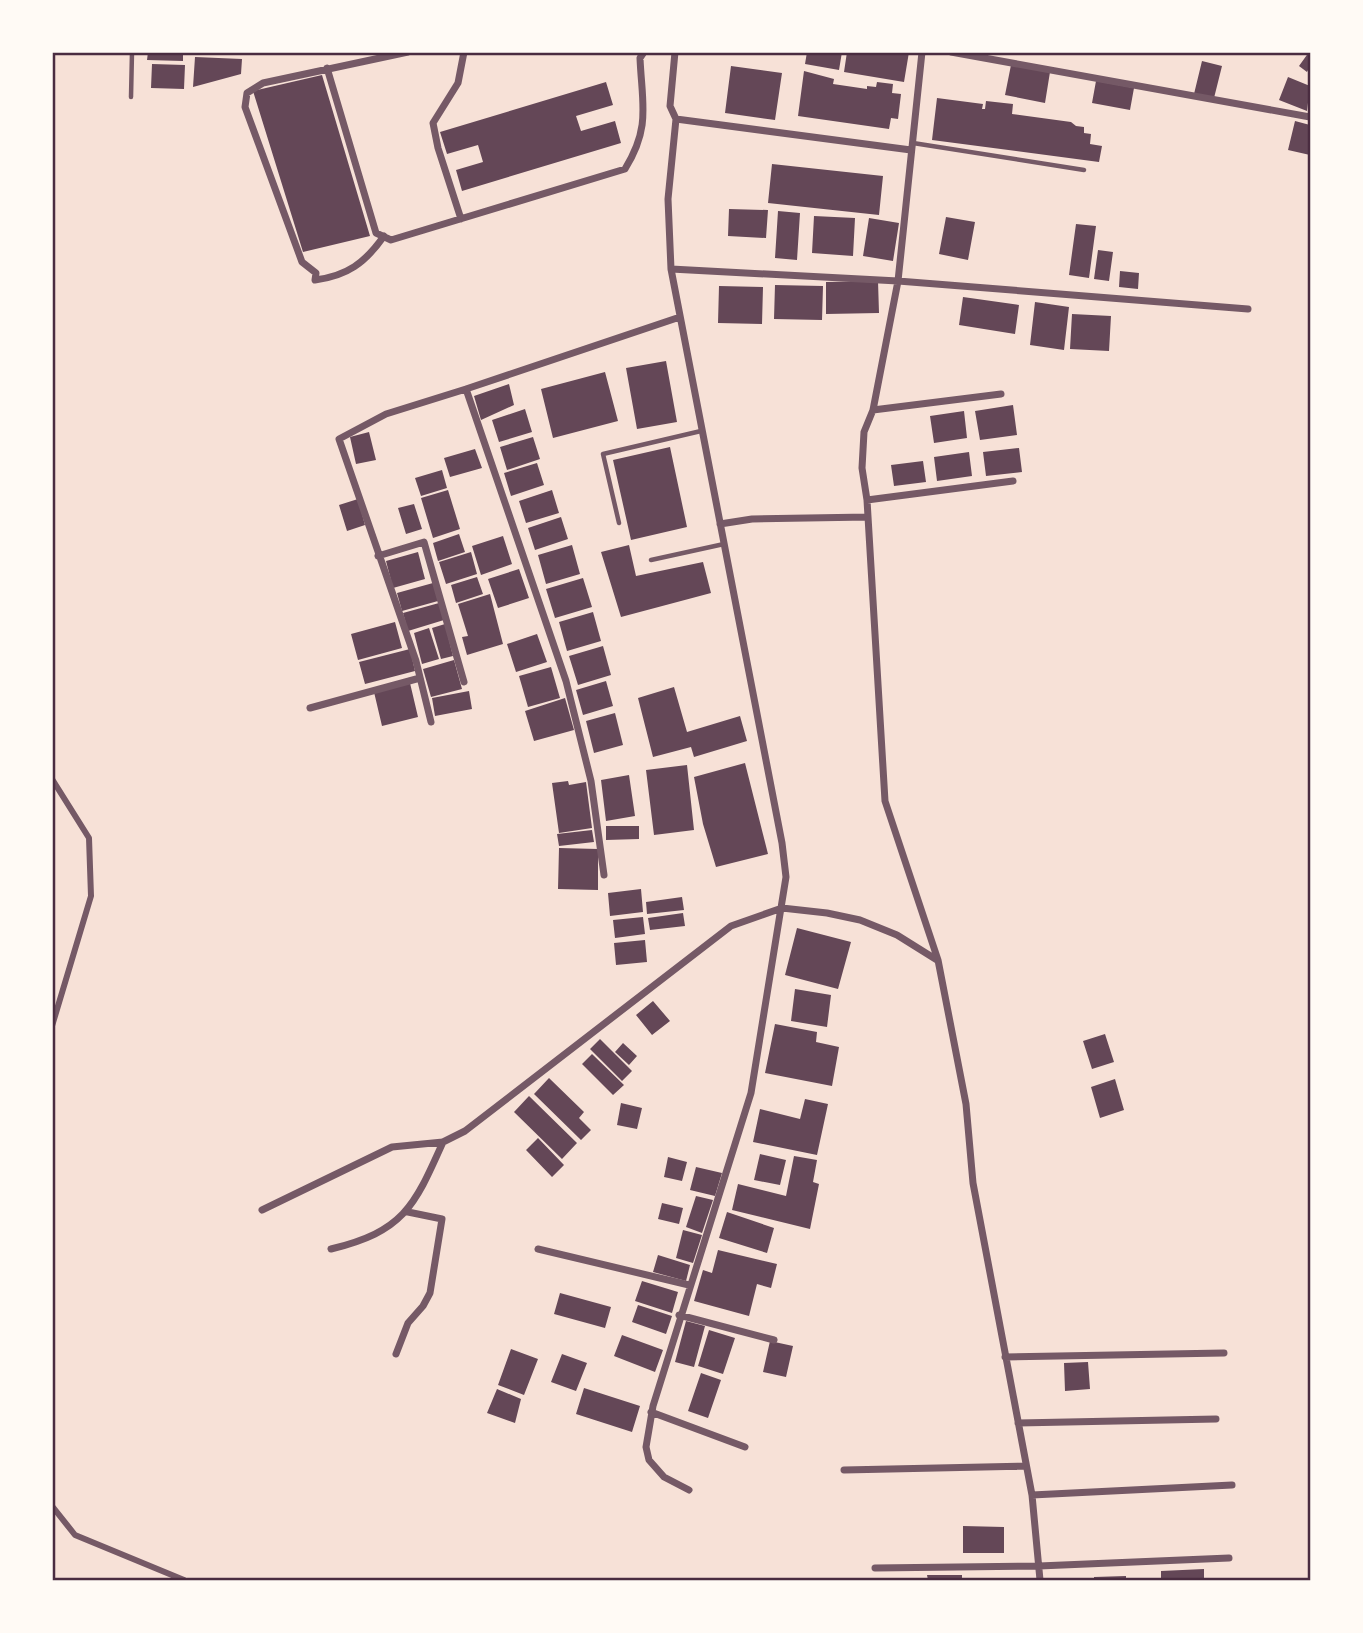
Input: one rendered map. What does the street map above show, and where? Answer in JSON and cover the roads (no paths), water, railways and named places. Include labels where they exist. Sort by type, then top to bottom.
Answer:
[{"type":"street","points":[[384,236],[356,268],[336,277],[315,280],[316,273],[302,262],[245,107],[247,93],[252,87],[327,68],[404,56],[408,52]]},
{"type":"street","points":[[461,219],[435,141],[433,123],[458,83],[464,52]]},
{"type":"street","points":[[327,68],[376,233],[391,240],[625,169],[637,150],[643,130],[646,107],[640,58],[644,52]]},
{"type":"street","points":[[675,52],[670,106],[676,119],[668,199],[671,269],[782,844],[786,877],[751,1093],[679,1315],[651,1412],[646,1447],[649,1460],[664,1477],[690,1490]]},
{"type":"street","points":[[922,52],[898,281],[873,411],[864,432],[862,468],[867,500],[885,801],[938,960],[966,1104],[973,1182],[1032,1495],[1040,1580]]},
{"type":"street","points":[[951,52],[1311,117]]},
{"type":"street","points":[[676,119],[912,146]]},
{"type":"street","points":[[671,269],[898,281],[1248,309]]},
{"type":"street","points":[[431,722],[421,678],[339,439],[386,414],[680,317]]},
{"type":"street","points":[[466,389],[566,681],[591,781],[604,875]]},
{"type":"street","points":[[873,411],[1001,394]]},
{"type":"street","points":[[867,500],[1013,481]]},
{"type":"street","points":[[720,524],[752,519],[868,517]]},
{"type":"street","points":[[378,556],[424,541],[464,682]]},
{"type":"street","points":[[310,708],[421,678]]},
{"type":"street","points":[[52,779],[89,838],[90,896],[52,1026]]},
{"type":"street","points":[[262,1210],[392,1147],[443,1142],[465,1131],[731,926],[782,908],[860,920],[897,935],[938,960]]},
{"type":"street","points":[[331,1249],[376,1235],[408,1212],[443,1142]]},
{"type":"street","points":[[396,1354],[408,1323],[430,1293],[442,1219],[408,1212]]},
{"type":"street","points":[[538,1249],[689,1285]]},
{"type":"street","points":[[679,1315],[774,1339]]},
{"type":"street","points":[[1005,1357],[1224,1353]]},
{"type":"street","points":[[651,1412],[745,1447]]},
{"type":"street","points":[[1018,1423],[1216,1419]]},
{"type":"street","points":[[844,1470],[1026,1466]]},
{"type":"street","points":[[1032,1495],[1232,1485]]},
{"type":"street","points":[[52,1506],[75,1535],[184,1580]]},
{"type":"street","points":[[875,1568],[1039,1566],[1229,1558]]},
{"type":"lane","points":[[131,97],[132,52]]},
{"type":"lane","points":[[912,146],[1084,170]]},
{"type":"lane","points":[[619,523],[603,454],[701,431]]},
{"type":"lane","points":[[651,560],[724,544]]}]
